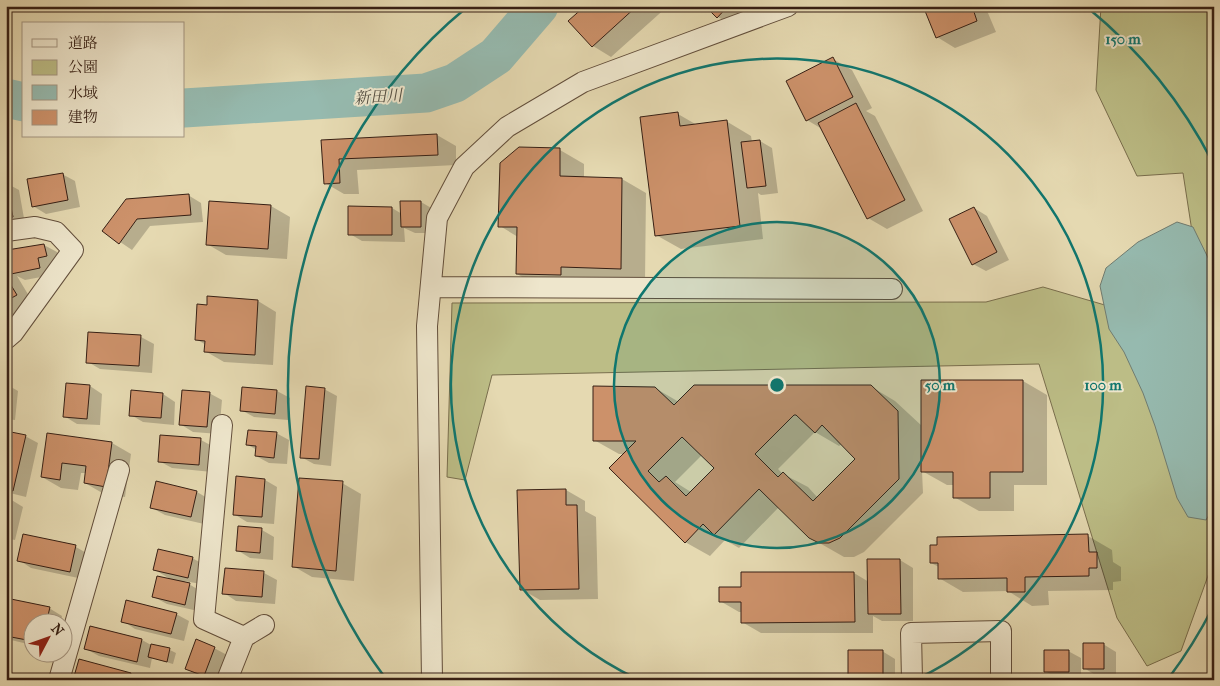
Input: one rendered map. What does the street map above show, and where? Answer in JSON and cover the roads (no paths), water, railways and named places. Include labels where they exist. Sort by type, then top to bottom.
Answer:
[{"type":"street","points":[[432,680],[427,326],[437,218],[464,167],[507,127],[583,82],[788,6]]},
{"type":"street","points":[[6,231],[35,227],[56,232],[73,250],[13,333],[6,338]]},
{"type":"street","points":[[431,287],[892,289]]},
{"type":"street","points":[[222,425],[204,619],[244,637]]},
{"type":"street","points":[[59,680],[119,470]]},
{"type":"street","points":[[227,680],[244,637],[264,625]]},
{"type":"street","points":[[912,680],[911,633],[1001,631],[1001,680]]},
{"type":"water","points":[[1177,222],[1193,227],[1214,270],[1214,506],[1206,520],[1188,517],[1177,498],[1143,393],[1124,352],[1109,329],[1100,286],[1106,268],[1138,242]]},
{"type":"waterway","name":"新田川","points":[[185,108],[426,93],[455,83],[496,56],[539,6]]},
{"type":"waterway","name":"新田川","points":[[6,98],[22,102]]}]
